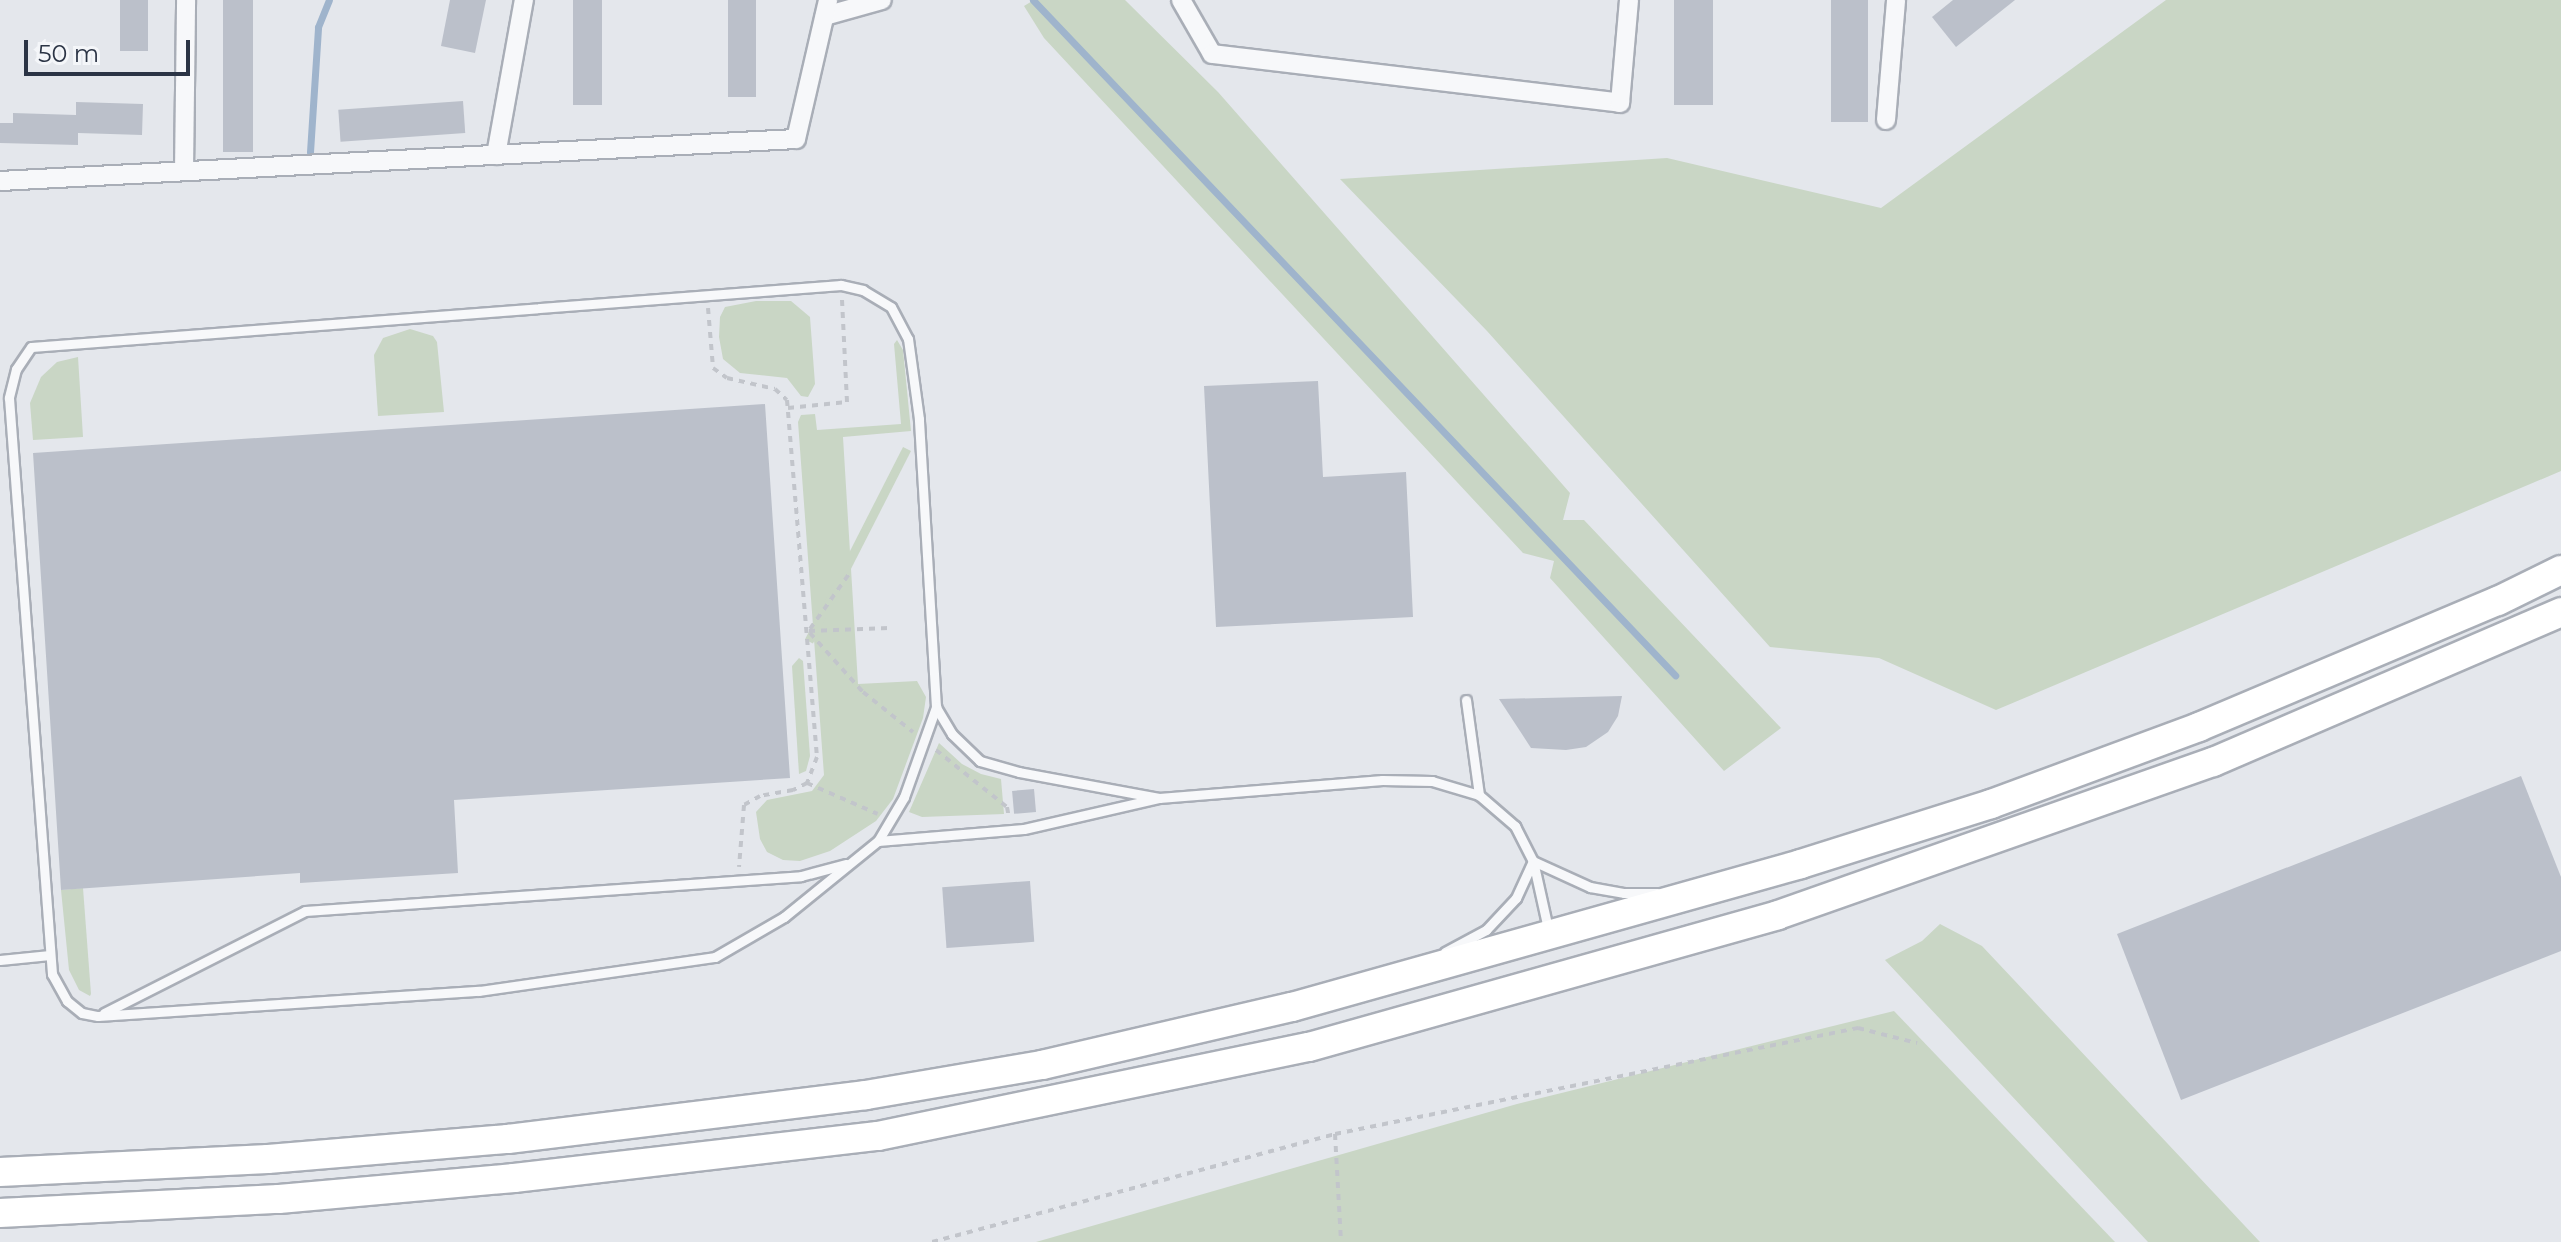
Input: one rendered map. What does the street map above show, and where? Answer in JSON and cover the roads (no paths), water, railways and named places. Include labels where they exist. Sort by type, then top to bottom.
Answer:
[{"type":"main road","points":[[0,1172],[268,1159],[493,1141],[866,1095],[1042,1065],[1345,993],[1801,864],[1991,804],[2199,727],[2498,601],[2561,570]]},
{"type":"main road","points":[[0,1213],[279,1199],[514,1178],[878,1136],[1309,1047],[1778,915],[2213,762],[2561,612]]},
{"type":"main road","points":[[1550,936],[1558,979]]},
{"type":"street","points":[[184,171],[186,0]]},
{"type":"street","points":[[496,155],[524,0]]},
{"type":"street","points":[[0,181],[796,139],[827,8],[882,0]]},
{"type":"street","points":[[1181,0],[1212,54],[1620,103],[1629,0]]},
{"type":"street","points":[[1886,120],[1896,0]]},
{"type":"lane","points":[[841,285],[863,290],[891,307],[908,339],[920,428],[936,707],[926,742],[891,820],[878,841],[784,917],[715,957],[479,991],[98,1016],[82,1013],[67,1001],[52,974],[50,955],[9,398],[16,369],[31,347],[706,294],[841,285]]},
{"type":"lane","points":[[1466,700],[1479,795]]},
{"type":"lane","points":[[936,707],[952,734],[980,761],[1019,772],[1159,798]]},
{"type":"lane","points":[[878,841],[1024,829],[1159,798],[1382,780],[1432,781],[1479,795],[1515,826],[1533,861],[1550,936]]},
{"type":"lane","points":[[1533,861],[1590,887],[1624,893],[1654,893],[1801,864]]},
{"type":"lane","points":[[1345,993],[1446,952],[1486,930],[1516,898],[1533,861]]},
{"type":"lane","points":[[98,1016],[305,911],[738,882],[801,876],[853,862]]},
{"type":"lane","points":[[0,960],[50,955]]},
{"type":"waterway","points":[[310,152],[318,27],[329,0]]},
{"type":"waterway","points":[[1033,0],[1675,675]]}]
